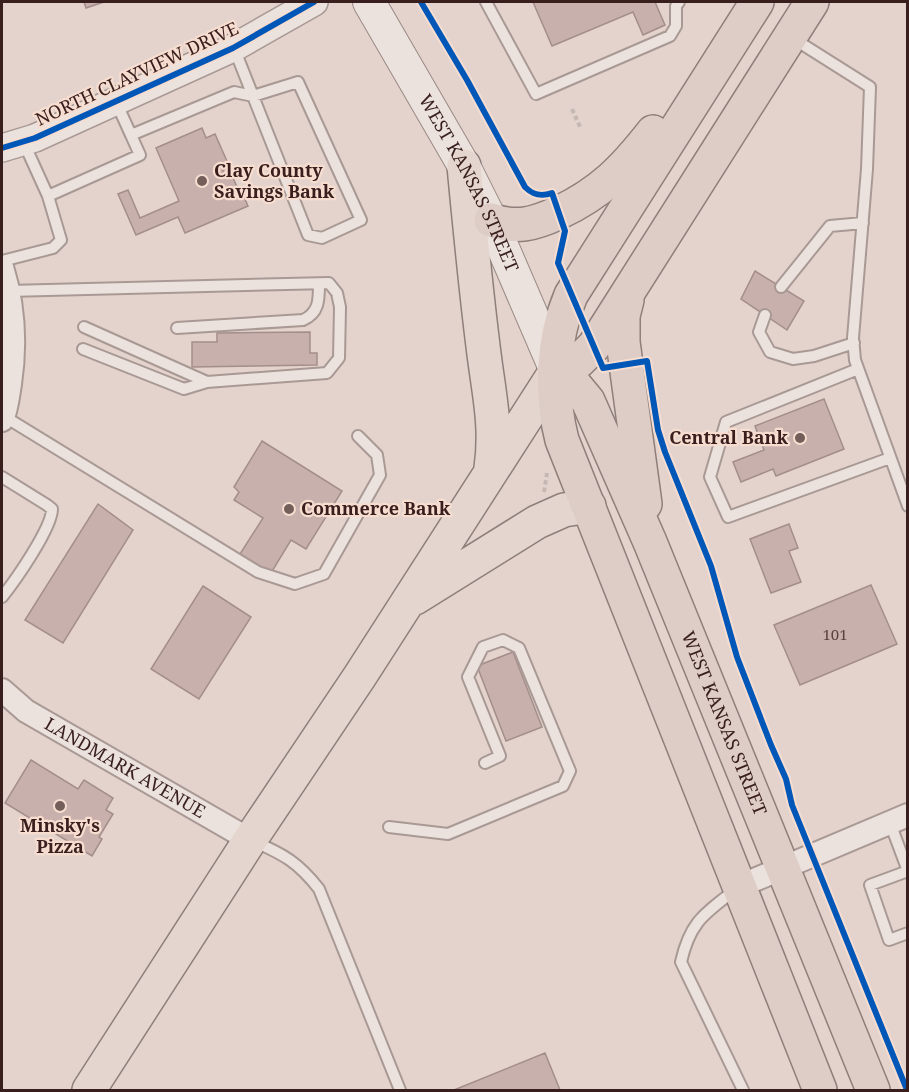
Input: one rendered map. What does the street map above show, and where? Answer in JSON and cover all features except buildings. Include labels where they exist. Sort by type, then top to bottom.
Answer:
[{"type":"highway","points":[[751,6],[571,295],[560,326],[556,371],[579,361],[594,346],[812,2]]},
{"type":"highway","points":[[491,220],[510,226],[530,225],[590,197],[618,174],[668,114],[709,76]]},
{"type":"highway","points":[[631,287],[623,316],[623,342],[650,542]]},
{"type":"highway","name":"WEST KANSAS STREET","points":[[556,371],[558,422],[562,440],[820,1090]]},
{"type":"highway","name":"WEST KANSAS STREET","points":[[556,371],[574,384],[588,401],[650,542],[873,1090]]},
{"type":"main road","name":"WEST KANSAS STREET","points":[[369,2],[464,166],[491,220],[556,371]]},
{"type":"main road","points":[[464,166],[484,357],[493,413],[494,435],[490,473]]},
{"type":"main road","points":[[89,1090],[556,371]]},
{"type":"main road","points":[[406,604],[537,522],[564,510],[589,506]]},
{"type":"street","name":"NORTH CLAYVIEW DRIVE","points":[[12,145],[233,48],[314,2]]},
{"type":"street","points":[[2,267],[14,329],[14,360],[2,417]]},
{"type":"street","name":"LANDMARK AVENUE","points":[[2,690],[26,711],[250,840]]},
{"type":"street","points":[[740,886],[899,819]]},
{"type":"lane","points":[[486,2],[536,94],[670,36],[676,26],[676,6],[679,2]]},
{"type":"lane","points":[[790,36],[870,87],[867,169],[854,343],[855,360],[908,506]]},
{"type":"lane","points":[[131,135],[234,92],[252,96],[298,82],[361,220],[322,237],[308,235],[252,96],[233,48]]},
{"type":"lane","points":[[48,196],[140,155],[115,101]]},
{"type":"lane","points":[[2,261],[53,248],[61,240],[48,196],[12,145]]},
{"type":"lane","points":[[784,283],[830,226],[863,223]]},
{"type":"lane","points":[[177,328],[303,320],[312,316],[318,305],[324,283]]},
{"type":"lane","points":[[7,302],[324,283],[337,293],[340,307],[339,358],[327,373],[207,382],[184,389],[83,349]]},
{"type":"lane","points":[[765,315],[759,332],[770,352],[793,359],[814,356],[854,343]]},
{"type":"lane","points":[[84,327],[207,382]]},
{"type":"lane","points":[[858,369],[726,422],[710,477],[728,517],[890,458]]},
{"type":"lane","points":[[2,417],[258,572],[295,584],[324,574],[380,475],[378,455],[358,436]]},
{"type":"lane","points":[[2,477],[51,508],[52,515],[12,585],[2,597]]},
{"type":"lane","points":[[389,827],[448,834],[563,786],[570,771],[519,648],[503,640],[483,647],[468,677],[500,756],[486,763]]},
{"type":"lane","points":[[899,819],[908,871],[870,885],[889,940],[908,933]]},
{"type":"lane","points":[[250,840],[287,856],[308,874],[318,889],[399,1090]]},
{"type":"lane","points":[[740,886],[702,915],[685,942],[681,962],[743,1090]]},
{"type":"path","points":[[572,110],[581,129]]},
{"type":"path","points":[[544,496],[547,473]]},
{"type":"cycle path","points":[[2,148],[35,138],[233,48],[314,2]]},
{"type":"cycle path","points":[[421,2],[467,80],[525,187],[537,194],[552,193],[565,231],[558,263],[603,368],[647,361],[658,430],[711,566],[737,657],[786,779],[792,805],[907,1090]]},
{"type":"place","name":"Clay County Savings Bank","points":[[202,181]]},
{"type":"place","name":"Central Bank","points":[[800,438]]},
{"type":"place","name":"Commerce Bank","points":[[289,509]]},
{"type":"place","name":"Minsky's Pizza","points":[[60,806]]}]
